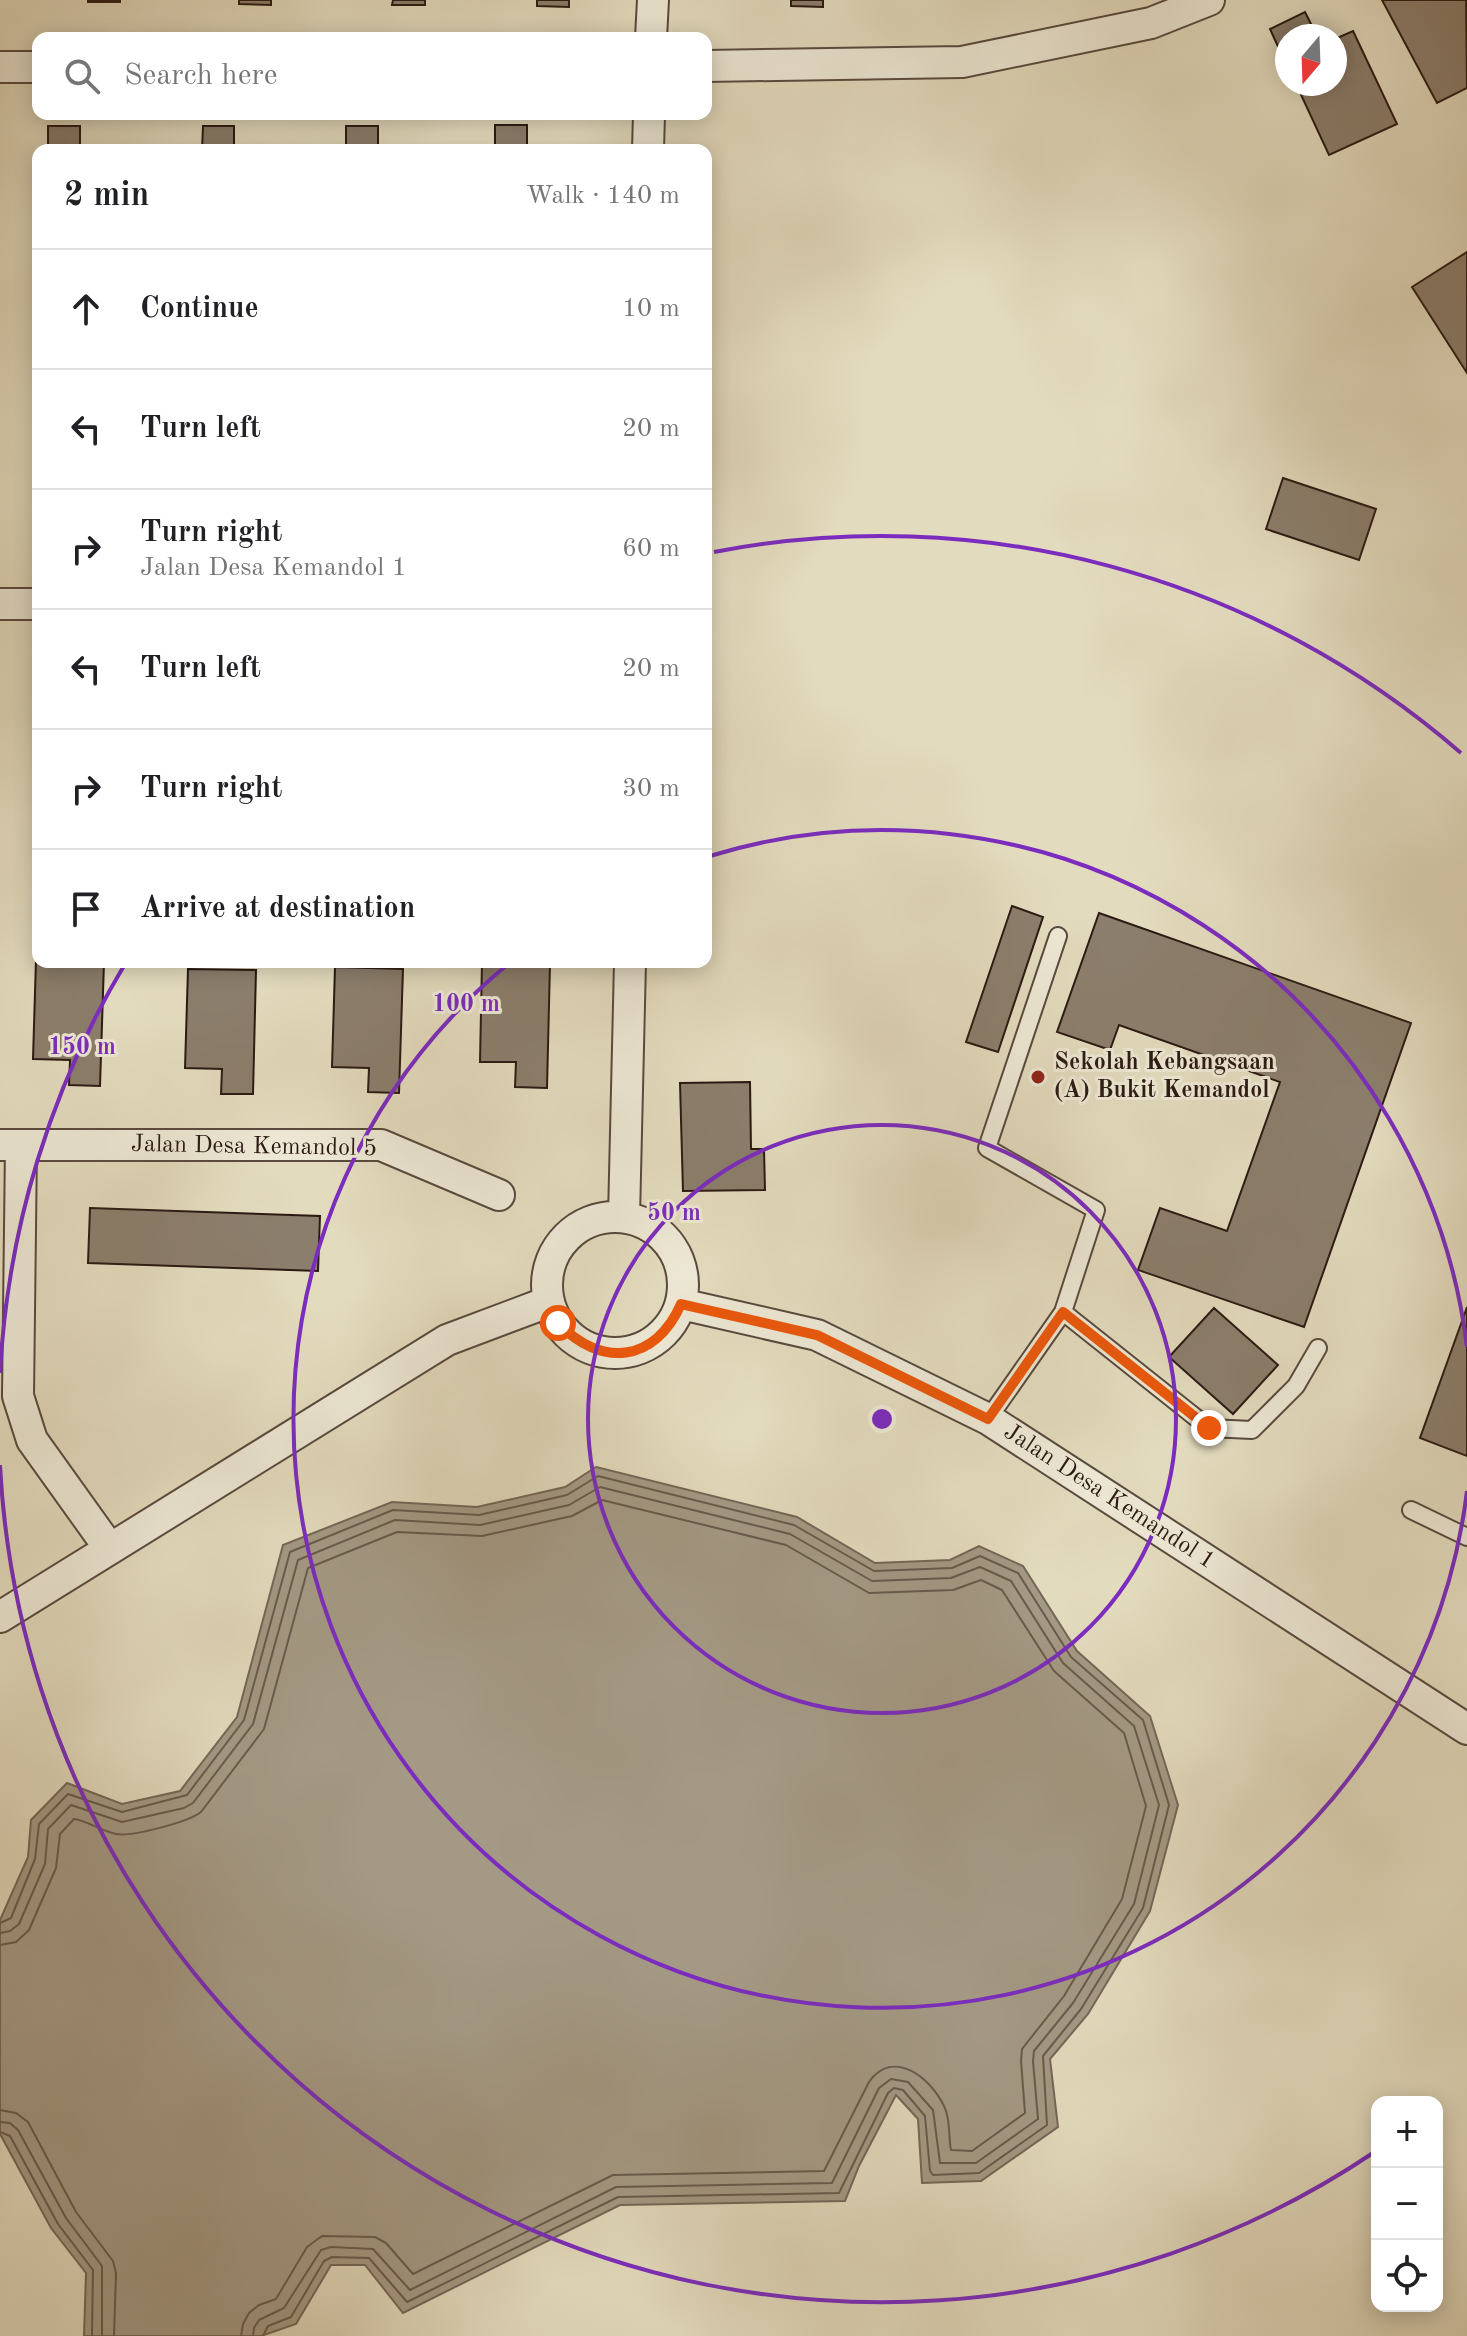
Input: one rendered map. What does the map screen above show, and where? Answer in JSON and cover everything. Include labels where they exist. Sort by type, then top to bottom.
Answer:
[{"type":"street","points":[[651,32],[653,0]]},
{"type":"street","points":[[712,66],[962,62],[1151,23],[1209,0]]},
{"type":"street","points":[[0,67],[32,67]]},
{"type":"street","points":[[648,144],[649,120]]},
{"type":"street","points":[[0,604],[32,604]]},
{"type":"street","points":[[624,1217],[630,968]]},
{"type":"street","points":[[10,1145],[9,1348],[18,1396],[32,1440],[110,1549]]},
{"type":"street","name":"Jalan Desa Kemandol 5","points":[[10,1145],[381,1145],[499,1195]]},
{"type":"street","points":[[624,1217],[647,1224],[665,1238],[679,1258],[684,1281],[681,1304],[672,1324],[657,1339],[637,1350],[615,1353],[593,1350],[573,1339],[558,1323],[548,1302],[546,1280],[552,1259],[564,1239],[581,1225],[602,1218],[624,1217]]},
{"type":"street","points":[[0,1617],[447,1340],[548,1302]]},
{"type":"street","name":"Jalan Desa Kemandol 1","points":[[681,1304],[817,1335],[988,1419],[1467,1729]]},
{"type":"lane","points":[[988,1419],[1063,1312],[1096,1210],[987,1148],[1058,936]]},
{"type":"lane","points":[[1063,1312],[1209,1428],[1252,1430],[1296,1386],[1318,1348]]},
{"type":"lane","points":[[1411,1510],[1467,1537]]},
{"type":"water","points":[[596,1467],[797,1517],[875,1563],[950,1560],[979,1546],[1023,1566],[1077,1651],[1150,1716],[1178,1805],[1150,1911],[1088,2014],[1050,2059],[1058,2127],[981,2181],[922,2183],[918,2119],[896,2095],[859,2166],[845,2201],[620,2205],[403,2313],[365,2265],[331,2265],[296,2324],[261,2336],[84,2336],[86,2273],[51,2228],[0,2134],[0,1920],[28,1857],[31,1820],[67,1783],[122,1804],[180,1791],[237,1717],[283,1545],[392,1502],[477,1507],[565,1487]]},
{"type":"building","points":[[120,0],[120,2],[88,2]]},
{"type":"building","points":[[239,0],[271,0],[271,5],[239,4]]},
{"type":"building","points":[[393,0],[425,0],[425,5],[392,5]]},
{"type":"building","points":[[537,0],[569,0],[569,7],[537,6]]},
{"type":"building","points":[[791,0],[823,0],[823,7],[791,6]]},
{"type":"building","points":[[1382,0],[1466,0],[1467,88],[1437,103]]},
{"type":"building","points":[[1305,12],[1311,24],[1280,24]]},
{"type":"building","points":[[1353,31],[1397,124],[1329,155],[1302,96],[1347,96],[1347,34]]},
{"type":"building","points":[[495,125],[527,125],[527,144],[495,144]]},
{"type":"building","points":[[48,126],[80,126],[80,144],[48,144]]},
{"type":"building","points":[[203,126],[234,126],[234,144],[202,144]]},
{"type":"building","points":[[346,126],[378,126],[378,144],[346,144]]},
{"type":"building","points":[[1467,252],[1467,373],[1412,287]]},
{"type":"building","points":[[1283,478],[1376,509],[1359,560],[1266,529]]},
{"type":"building","points":[[1012,906],[1043,917],[998,1052],[966,1042]]},
{"type":"building","points":[[1099,913],[1411,1023],[1304,1327],[1138,1270],[1160,1208],[1227,1231],[1280,1082],[1119,1025],[1110,1050],[1057,1032]]},
{"type":"building","points":[[36,968],[104,968],[100,1086],[69,1085],[70,1060],[33,1059]]},
{"type":"building","points":[[335,968],[403,969],[399,1093],[368,1092],[369,1068],[332,1067]]},
{"type":"building","points":[[482,968],[550,968],[547,1088],[515,1087],[516,1062],[480,1062]]},
{"type":"building","points":[[188,969],[256,970],[253,1094],[221,1094],[222,1069],[185,1068]]},
{"type":"building","points":[[750,1082],[751,1149],[764,1149],[765,1190],[683,1191],[680,1083]]},
{"type":"building","points":[[90,1208],[320,1216],[318,1271],[88,1263]]},
{"type":"building","points":[[1467,1307],[1467,1456],[1420,1438]]},
{"type":"building","points":[[1214,1308],[1278,1365],[1233,1414],[1169,1357]]},
{"type":"place","name":"Sekolah Kebangsaan (A) Bukit Kemandol","points":[[1038,1077]]},
{"type":"route","points":[[558,1323],[573,1339],[593,1350],[615,1353],[637,1350],[657,1339],[672,1324],[681,1304],[817,1335],[988,1419],[1063,1312],[1209,1428]]}]
